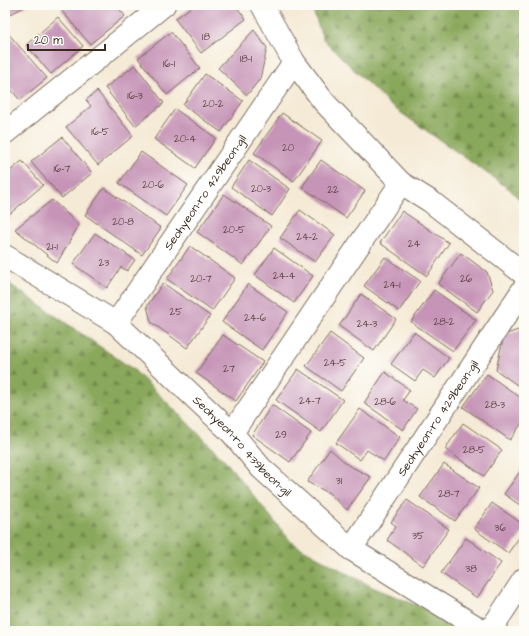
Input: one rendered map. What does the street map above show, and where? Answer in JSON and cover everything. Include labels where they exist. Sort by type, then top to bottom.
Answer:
[{"type":"street","points":[[5,133],[164,5]]},
{"type":"street","points":[[262,5],[294,62],[324,102],[401,183],[430,201],[524,274]]},
{"type":"street","name":"Seohyeon-ro 429beon-gil","points":[[116,323],[294,62]]},
{"type":"street","points":[[232,433],[401,183]]},
{"type":"street","name":"Seohyeon-ro 439beon-gil","points":[[5,256],[116,323],[232,433],[262,468],[351,549],[483,631]]},
{"type":"street","name":"Seohyeon-ro 429beon-gil","points":[[351,549],[524,288]]},
{"type":"street","points":[[490,631],[524,579]]},
{"type":"green space","points":[[311,5],[524,5],[524,204],[508,188],[390,105],[323,39]]},
{"type":"green space","points":[[5,281],[134,370],[223,458],[292,543],[372,587],[453,620],[468,631],[5,631]]},
{"type":"building","points":[[5,5],[28,5],[9,15],[5,9]]},
{"type":"building","points":[[67,5],[116,5],[125,16],[90,44],[61,10]]},
{"type":"building","points":[[125,5],[135,5],[130,10]]},
{"type":"building","points":[[194,5],[235,5],[246,19],[201,53],[175,19]]},
{"type":"building","points":[[58,17],[83,46],[51,74],[26,45]]},
{"type":"building","points":[[254,30],[267,48],[260,79],[247,95],[218,68]]},
{"type":"building","points":[[6,31],[47,78],[20,100],[5,83]]},
{"type":"building","points":[[171,32],[200,68],[167,95],[138,58]]},
{"type":"building","points":[[135,65],[164,103],[135,126],[105,88]]},
{"type":"building","points":[[205,74],[243,101],[221,132],[183,105]]},
{"type":"building","points":[[97,91],[133,136],[98,165],[66,127],[91,106],[86,100]]},
{"type":"building","points":[[175,109],[216,138],[195,168],[154,139]]},
{"type":"building","points":[[282,113],[322,141],[294,181],[254,153]]},
{"type":"building","points":[[62,137],[92,173],[62,198],[31,162]]},
{"type":"building","points":[[141,152],[188,185],[166,216],[119,183]]},
{"type":"building","points":[[249,160],[290,189],[272,216],[231,187]]},
{"type":"building","points":[[321,160],[365,191],[346,218],[302,187]]},
{"type":"building","points":[[22,161],[43,185],[5,218],[5,175]]},
{"type":"building","points":[[104,188],[161,228],[142,255],[85,215]]},
{"type":"building","points":[[224,194],[271,226],[243,265],[197,232]]},
{"type":"building","points":[[52,200],[79,225],[57,263],[15,229]]},
{"type":"building","points":[[300,210],[335,235],[315,262],[280,238]]},
{"type":"building","points":[[402,211],[449,243],[427,276],[380,243]]},
{"type":"building","points":[[95,233],[135,260],[127,271],[121,267],[107,288],[73,264]]},
{"type":"building","points":[[190,246],[235,278],[212,311],[167,279]]},
{"type":"building","points":[[274,248],[313,276],[294,303],[255,275]]},
{"type":"building","points":[[461,253],[487,272],[493,290],[477,312],[438,284]]},
{"type":"building","points":[[385,257],[420,281],[399,311],[364,286]]},
{"type":"building","points":[[163,283],[210,316],[187,348],[151,322],[147,306]]},
{"type":"building","points":[[248,284],[288,312],[262,350],[222,322]]},
{"type":"building","points":[[434,290],[476,320],[453,351],[411,322]]},
{"type":"building","points":[[361,294],[396,319],[374,351],[339,326]]},
{"type":"building","points":[[524,328],[524,390],[496,370],[504,335]]},
{"type":"building","points":[[414,332],[449,358],[435,378],[423,370],[415,381],[391,364]]},
{"type":"building","points":[[330,333],[364,358],[341,391],[306,366]]},
{"type":"building","points":[[223,335],[263,362],[236,401],[196,373]]},
{"type":"building","points":[[298,369],[343,400],[321,432],[276,400]]},
{"type":"building","points":[[385,372],[410,390],[403,400],[417,409],[403,430],[364,403]]},
{"type":"building","points":[[487,374],[524,400],[524,420],[510,440],[463,407]]},
{"type":"building","points":[[272,405],[311,433],[290,462],[252,435]]},
{"type":"building","points":[[360,409],[400,437],[384,461],[367,450],[360,460],[336,443]]},
{"type":"building","points":[[463,423],[502,450],[484,476],[445,449]]},
{"type":"building","points":[[330,449],[348,465],[371,477],[347,510],[329,493],[307,482]]},
{"type":"building","points":[[444,464],[479,488],[455,521],[420,497]]},
{"type":"building","points":[[524,466],[524,508],[504,494]]},
{"type":"building","points":[[407,500],[449,529],[423,566],[387,540],[396,526],[391,522]]},
{"type":"building","points":[[492,503],[524,525],[524,531],[508,553],[474,529]]},
{"type":"building","points":[[466,538],[501,563],[477,598],[441,573]]}]
